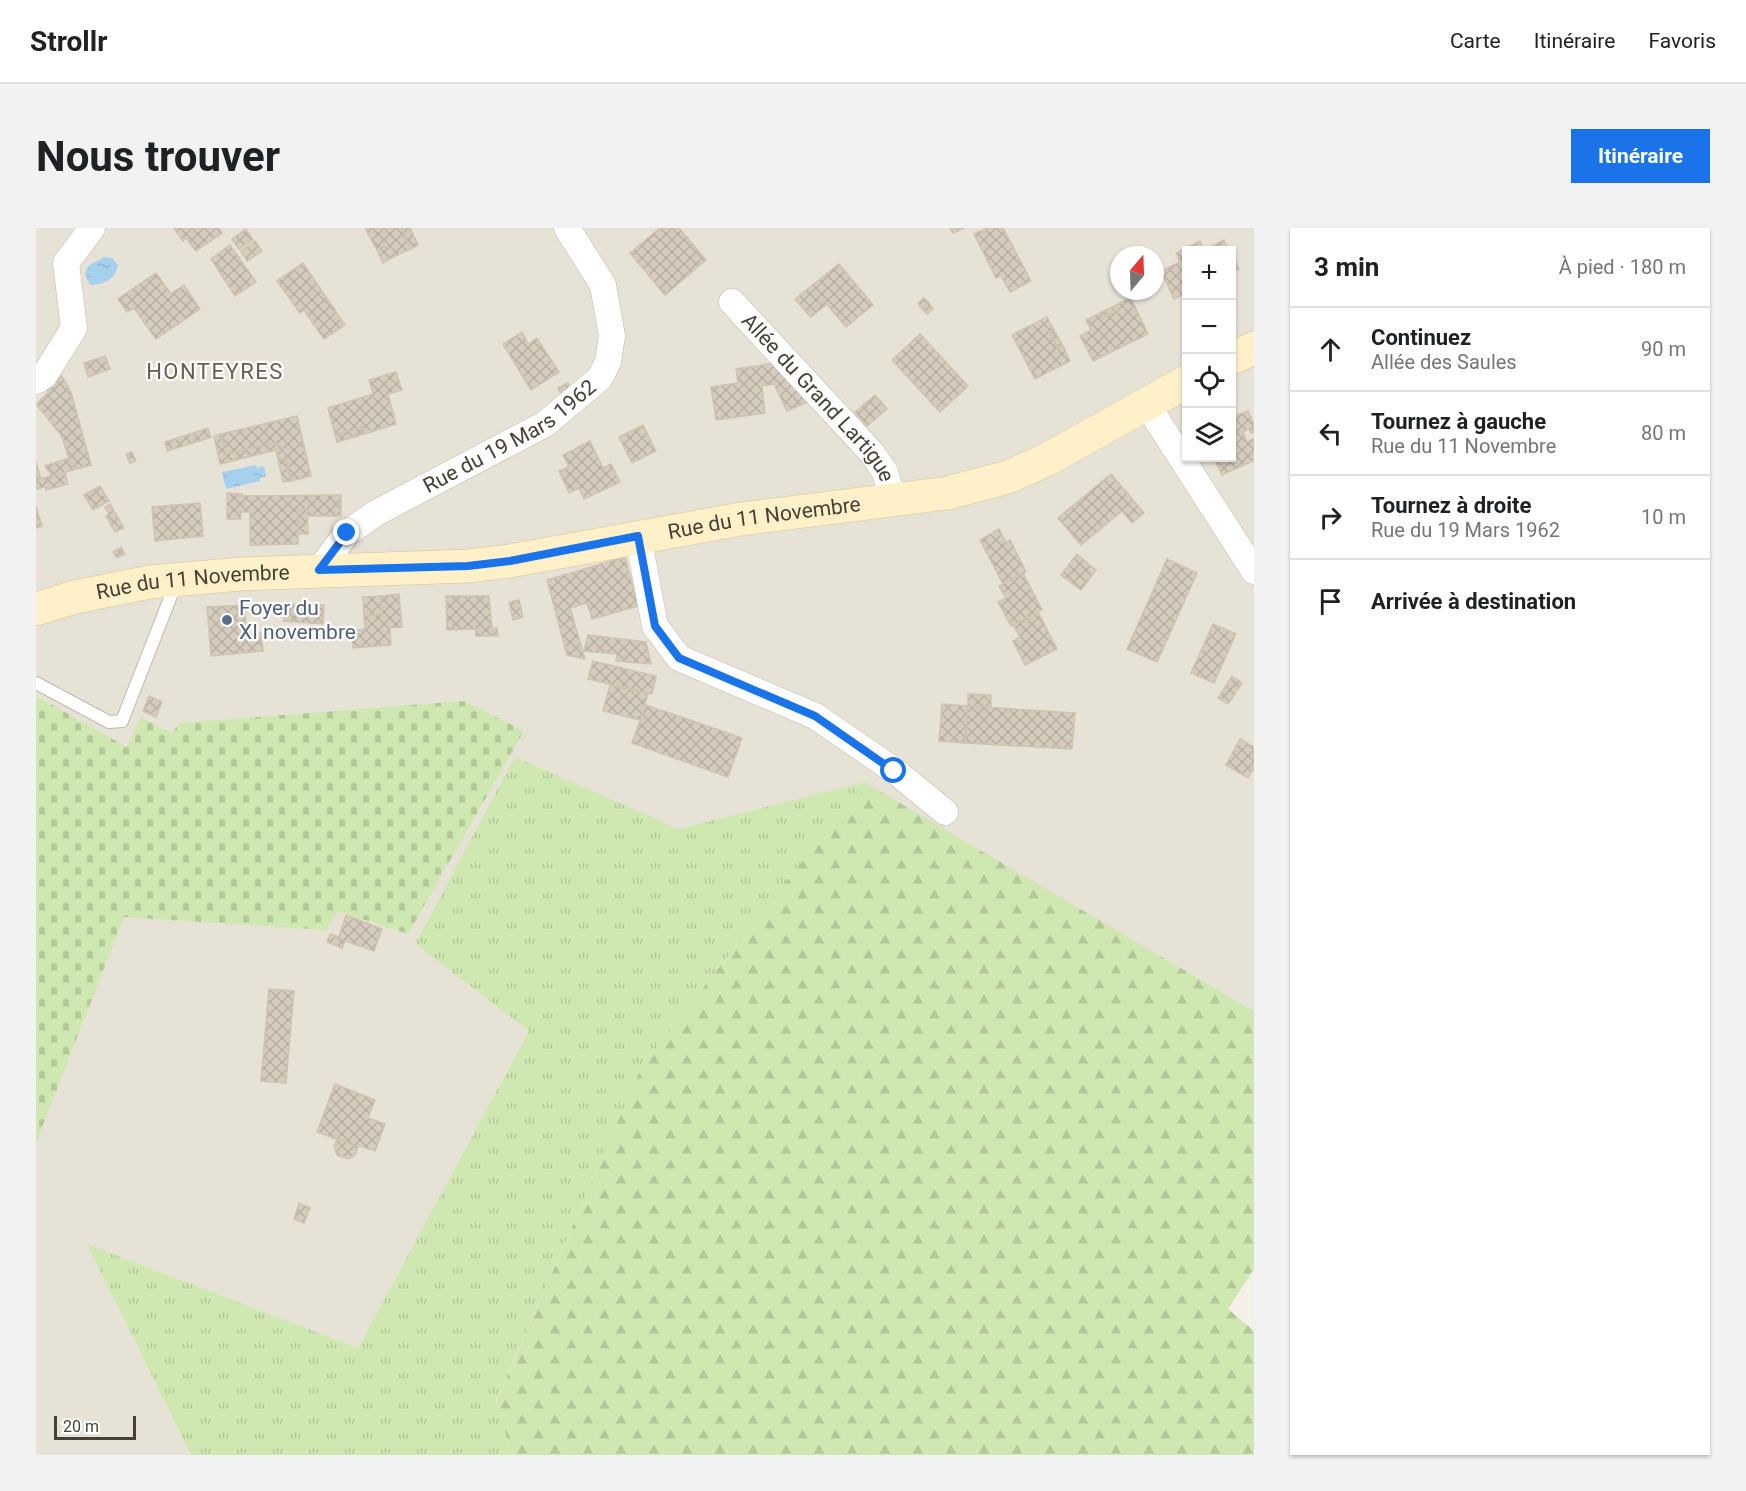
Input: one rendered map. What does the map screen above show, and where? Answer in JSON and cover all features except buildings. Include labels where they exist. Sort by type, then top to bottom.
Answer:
[{"type":"street","points":[[36,381],[44,375],[74,328],[66,263],[92,228]]},
{"type":"street","name":"Rue du 19 Mars 1962","points":[[319,570],[347,533],[376,513],[545,424],[600,378],[608,362],[612,336],[603,285],[567,228]]},
{"type":"street","name":"Allée du Grand Lartigue","points":[[732,302],[872,453],[885,472],[893,501]]},
{"type":"street","points":[[1236,356],[1254,348]]},
{"type":"street","name":"Rue du 11 Novembre","points":[[36,609],[150,582],[319,570],[468,566],[510,561],[741,519],[948,493],[1008,477],[1046,460],[1182,384]]},
{"type":"street","points":[[1146,403],[1254,571]]},
{"type":"street","points":[[638,536],[655,626],[679,658],[815,716],[894,771],[945,812]]},
{"type":"lane","points":[[36,683],[110,722],[122,722],[178,579]]},
{"type":"shaded area","points":[[36,228],[1254,228],[1254,1011],[864,783],[679,829],[515,758],[415,944],[529,1031],[358,1348],[87,1244],[191,1455],[36,1455]]},
{"type":"green space","points":[[36,696],[127,747],[141,717],[172,733],[180,723],[464,701],[524,731],[408,934],[338,911],[326,930],[124,917],[36,1143]]},
{"type":"green space","points":[[515,757],[679,829],[864,782],[642,1067],[496,1401],[512,1455],[191,1455],[87,1244],[358,1348],[529,1031],[415,944]]},
{"type":"green space","points":[[864,782],[1254,1011],[1254,1269],[1228,1309],[1254,1331],[1254,1455],[512,1455],[496,1402],[642,1066]]},
{"type":"water","points":[[104,257],[112,258],[118,265],[115,274],[100,284],[90,285],[85,274],[88,266]]},
{"type":"water","points":[[256,465],[257,468],[264,466],[266,476],[260,478],[260,481],[226,489],[222,472]]},
{"type":"place","name":"Foyer du XI novembre","points":[[227,620]]},
{"type":"district","name":"HONTEYRES","points":[[215,371]]},
{"type":"route","points":[[347,533],[319,570],[468,566],[542,556],[638,536],[655,626],[679,658],[815,716],[894,771]]}]
